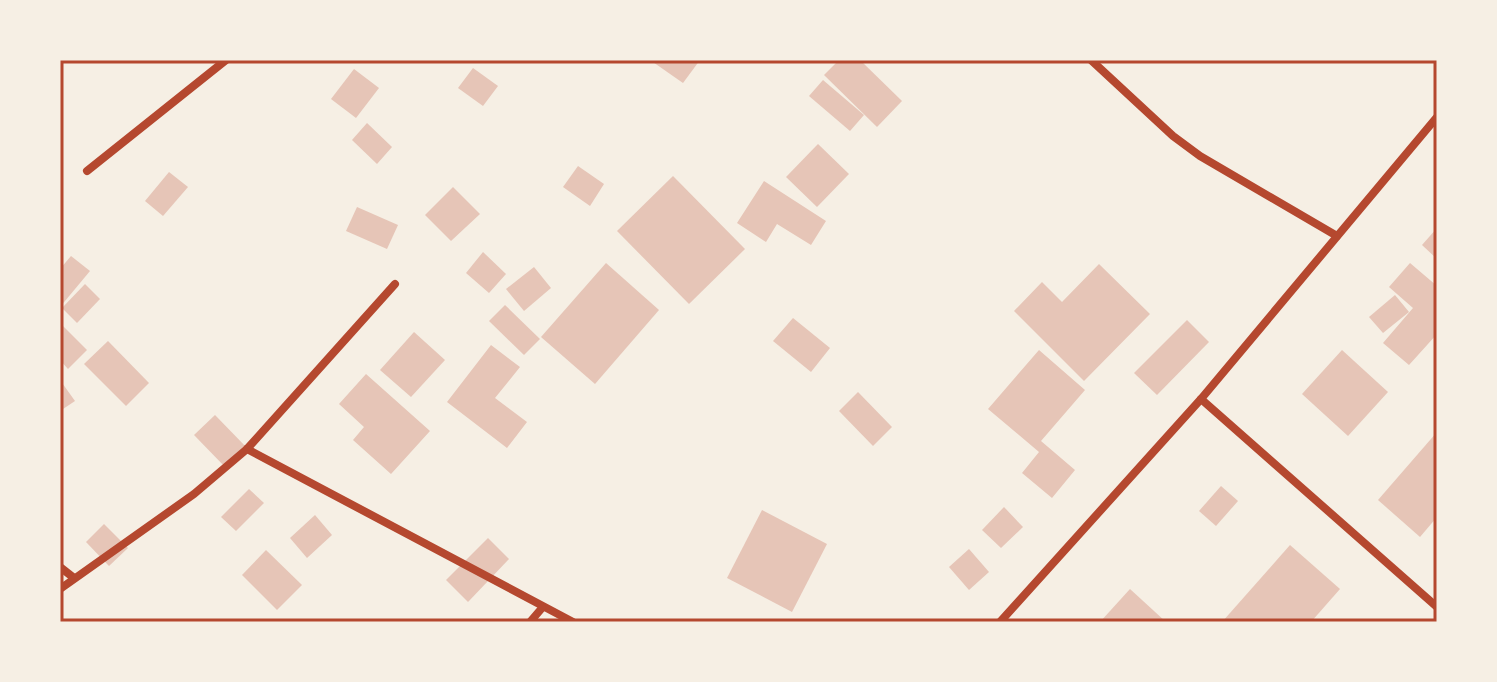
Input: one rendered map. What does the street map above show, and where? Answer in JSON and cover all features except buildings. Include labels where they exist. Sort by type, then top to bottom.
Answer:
[{"type":"street","points":[[87,171],[226,60]]},
{"type":"street","points":[[1091,60],[1200,156],[1337,236]]},
{"type":"street","points":[[1000,622],[1201,399],[1437,117]]},
{"type":"street","points":[[60,589],[194,494],[247,449],[395,284]]},
{"type":"street","points":[[1201,399],[1437,607]]},
{"type":"street","points":[[247,449],[573,622]]},
{"type":"street","points":[[60,567],[74,578]]},
{"type":"street","points":[[530,622],[542,608]]}]
